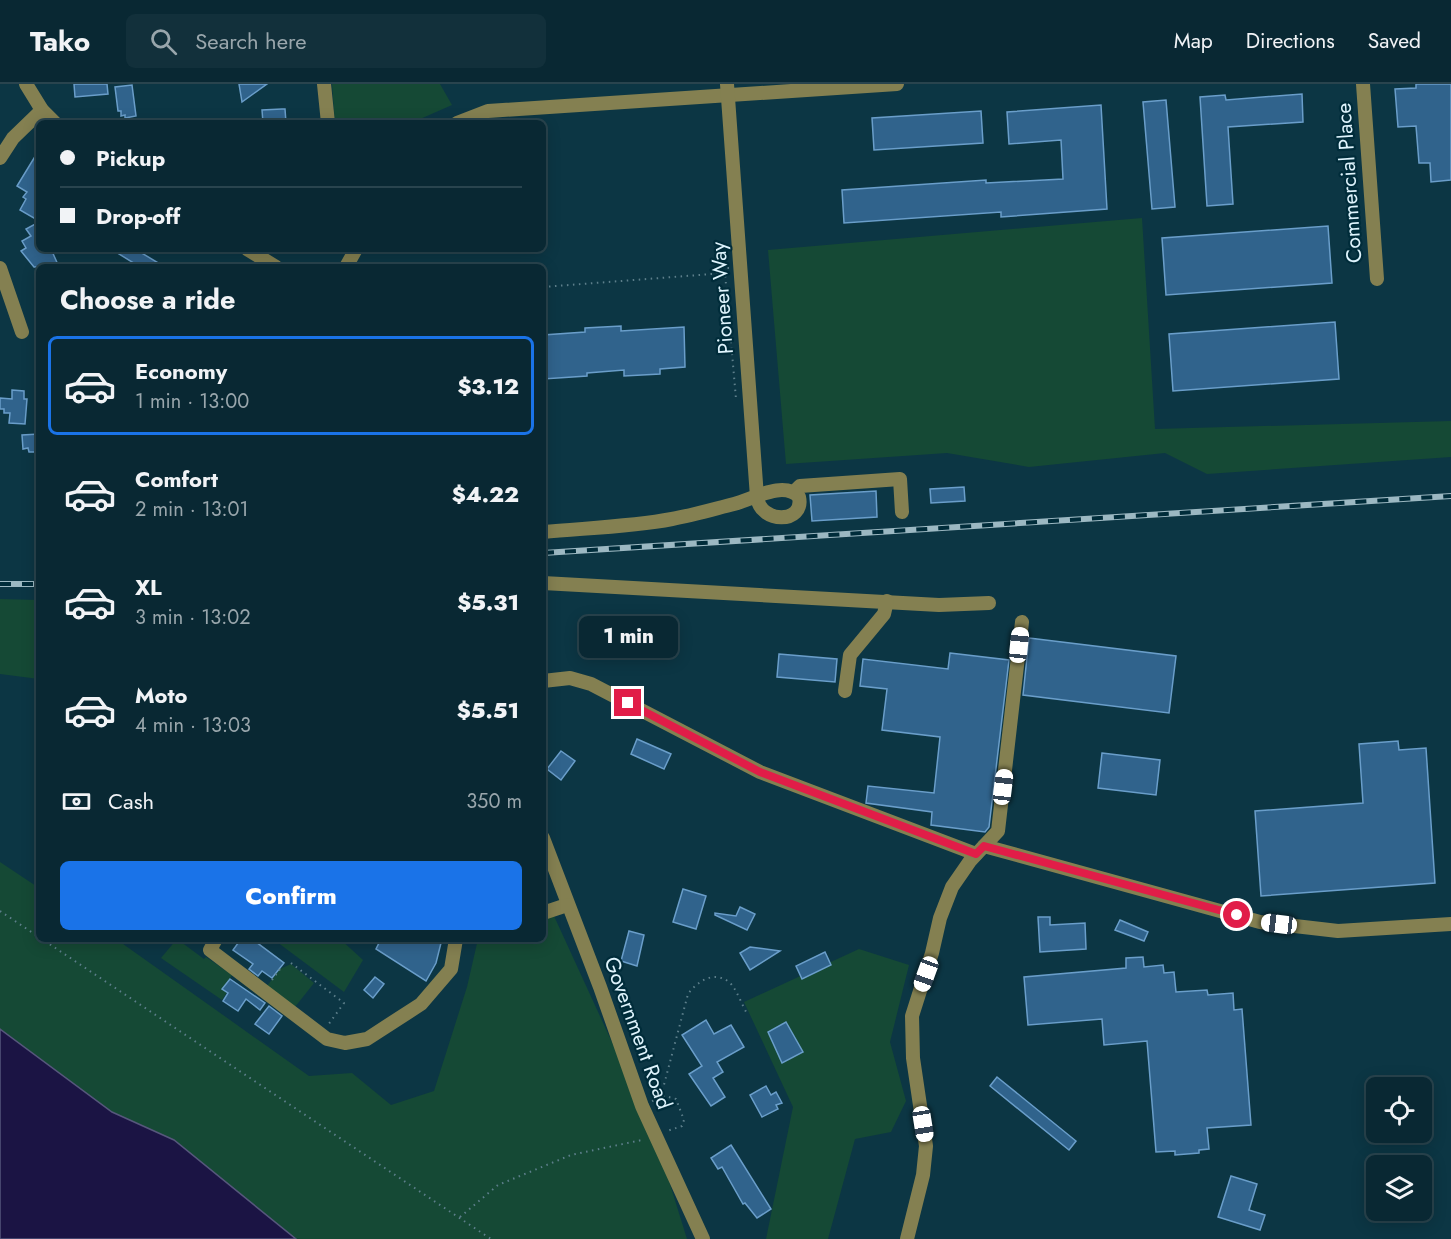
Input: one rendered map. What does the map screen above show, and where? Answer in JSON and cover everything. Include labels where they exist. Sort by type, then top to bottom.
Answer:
[{"type":"street","points":[[26,84],[42,110],[52,120]]},
{"type":"street","points":[[324,84],[328,120]]},
{"type":"street","points":[[465,120],[488,111],[727,90],[897,84]]},
{"type":"street","name":"Commercial Place","points":[[1363,84],[1377,279]]},
{"type":"street","name":"Pioneer Way","points":[[727,90],[757,497]]},
{"type":"street","points":[[0,158],[13,138],[42,110]]},
{"type":"street","points":[[252,252],[271,264]]},
{"type":"street","points":[[0,268],[22,332]]},
{"type":"street","points":[[794,492],[800,486],[900,479],[902,512]]},
{"type":"street","points":[[546,532],[670,520],[783,489],[794,492],[799,497],[798,508],[790,516],[784,517],[760,509],[757,497]]},
{"type":"street","points":[[546,583],[939,604],[988,603]]},
{"type":"street","points":[[845,691],[850,655],[884,614],[887,601]]},
{"type":"street","points":[[907,1239],[923,1175],[927,1146],[913,1058],[912,1017],[932,953],[940,918],[952,887],[980,850],[998,831],[1022,622]]},
{"type":"street","points":[[546,681],[570,678],[591,684],[760,772],[980,850],[1260,922],[1338,931],[1451,924]]},
{"type":"street","name":"Government Road","points":[[546,846],[600,987],[642,1106],[704,1239]]},
{"type":"street","points":[[546,912],[567,905]]},
{"type":"street","points":[[214,942],[210,950],[321,1035],[327,1039],[345,1043],[367,1039],[421,1004],[451,969],[456,942]]},
{"type":"path","points":[[546,286],[725,273]]},
{"type":"path","points":[[0,911],[36,938]]},
{"type":"path","points":[[43,942],[491,1239]]},
{"type":"path","points":[[291,963],[344,1003],[321,1035]]},
{"type":"path","points":[[267,986],[280,969]]},
{"type":"path","points":[[661,1097],[688,994],[694,986],[703,979],[714,977],[725,980],[730,983],[747,1015]]},
{"type":"path","points":[[459,1218],[498,1185],[560,1160],[655,1136],[682,1126],[684,1120],[676,1099],[672,1096],[661,1097],[642,1106]]},
{"type":"green space","points":[[332,84],[440,84],[452,105],[418,120],[335,120]]},
{"type":"green space","points":[[1142,218],[1155,429],[1451,421],[1451,457],[1207,474],[1165,453],[1029,467],[947,453],[786,464],[768,250]]},
{"type":"green space","points":[[0,599],[36,600],[36,679],[0,674]]},
{"type":"green space","points":[[0,862],[36,886],[36,942],[120,942],[309,1076],[352,1073],[391,1105],[434,1091],[467,987],[477,942],[546,942],[546,899],[655,1136],[687,1239],[0,1239]]},
{"type":"green space","points":[[174,942],[181,942],[232,975],[223,989],[227,992],[222,1000],[161,958]]},
{"type":"green space","points":[[277,942],[343,942],[363,960],[344,992]]},
{"type":"green space","points":[[859,949],[909,965],[890,1042],[906,1101],[891,1132],[855,1139],[828,1239],[766,1239],[793,1107],[744,1002]]},
{"type":"green space","points":[[291,964],[314,983],[295,1007],[267,986],[280,969]]},
{"type":"shaded area","points":[[0,1029],[112,1112],[174,1140],[296,1239],[0,1239]]},
{"type":"building","points":[[74,84],[107,84],[108,94],[75,97]]},
{"type":"building","points":[[239,84],[267,84],[242,102]]},
{"type":"building","points":[[1416,84],[1451,84],[1451,180],[1431,182],[1430,163],[1419,163],[1416,126],[1398,127],[1395,89],[1416,88]]},
{"type":"building","points":[[132,85],[136,116],[125,118],[125,115],[121,116],[121,111],[118,111],[115,87]]},
{"type":"building","points":[[1302,94],[1303,122],[1228,127],[1233,204],[1207,206],[1200,97],[1225,95],[1226,100]]},
{"type":"building","points":[[1166,100],[1175,207],[1152,209],[1143,102]]},
{"type":"building","points":[[1101,105],[1107,209],[1001,217],[1001,212],[844,223],[842,190],[986,180],[986,183],[1063,179],[1061,140],[1009,144],[1007,112]]},
{"type":"building","points":[[285,109],[286,120],[263,120],[262,110]]},
{"type":"building","points":[[981,111],[983,143],[874,150],[872,118]]},
{"type":"building","points":[[36,155],[36,219],[20,210],[26,199],[23,197],[27,192],[17,186]]},
{"type":"building","points":[[36,224],[36,252],[52,252],[58,264],[36,264],[34,267],[21,251],[26,248],[22,241],[31,236],[26,229]]},
{"type":"building","points":[[1328,226],[1332,283],[1166,295],[1162,238]]},
{"type":"building","points":[[116,252],[140,252],[160,264],[135,264]]},
{"type":"building","points":[[1335,322],[1339,379],[1173,391],[1169,334]]},
{"type":"building","points":[[621,326],[621,331],[684,327],[685,367],[660,369],[660,374],[624,376],[624,370],[587,373],[587,376],[546,379],[546,335],[585,332],[585,328]]},
{"type":"building","points":[[12,390],[24,391],[24,399],[27,399],[25,424],[9,423],[10,413],[4,413],[4,409],[0,409],[0,398],[12,399]]},
{"type":"building","points":[[36,434],[36,452],[29,452],[28,448],[23,449],[22,435]]},
{"type":"building","points":[[964,487],[965,501],[931,503],[930,489]]},
{"type":"building","points":[[876,491],[877,517],[812,521],[810,495]]},
{"type":"building","points":[[1029,638],[1176,656],[1169,713],[1023,695]]},
{"type":"building","points":[[950,653],[1009,660],[989,827],[985,832],[931,825],[932,812],[866,803],[868,786],[934,793],[940,737],[882,730],[887,689],[860,686],[863,659],[948,669]]},
{"type":"building","points":[[779,654],[837,659],[835,682],[777,677]]},
{"type":"building","points":[[637,739],[671,754],[664,769],[631,754]]},
{"type":"building","points":[[1398,741],[1399,750],[1426,748],[1435,883],[1261,896],[1255,811],[1363,803],[1359,744]]},
{"type":"building","points":[[561,751],[575,761],[561,780],[547,769]]},
{"type":"building","points":[[1102,753],[1160,760],[1156,795],[1098,788]]},
{"type":"building","points":[[683,889],[706,896],[696,929],[673,922]]},
{"type":"building","points":[[740,907],[755,914],[747,930],[715,915],[715,913],[736,916]]},
{"type":"building","points":[[1038,917],[1050,917],[1050,925],[1085,923],[1086,949],[1040,952]]},
{"type":"building","points":[[1120,920],[1148,932],[1144,941],[1115,930]]},
{"type":"building","points":[[629,931],[644,935],[637,966],[621,961]]},
{"type":"building","points":[[239,942],[256,942],[284,963],[272,978],[262,971],[258,976],[249,969],[253,964],[233,950]]},
{"type":"building","points":[[380,942],[441,942],[436,963],[426,981],[376,949]]},
{"type":"building","points":[[750,947],[780,951],[750,970],[740,953]]},
{"type":"building","points":[[825,952],[831,965],[802,979],[796,966]]},
{"type":"building","points":[[1143,957],[1144,967],[1163,965],[1164,973],[1174,972],[1176,992],[1207,990],[1208,995],[1233,993],[1234,1010],[1242,1009],[1251,1125],[1207,1128],[1209,1149],[1199,1150],[1199,1153],[1175,1155],[1175,1151],[1156,1152],[1147,1041],[1104,1045],[1102,1019],[1028,1025],[1024,977],[1126,968],[1126,958]]},
{"type":"building","points":[[375,977],[384,984],[373,998],[364,990]]},
{"type":"building","points":[[230,979],[265,1003],[260,1010],[246,999],[238,1011],[223,1001],[228,993],[222,989]]},
{"type":"building","points":[[269,1006],[282,1016],[269,1034],[255,1024]]},
{"type":"building","points":[[706,1020],[714,1034],[731,1025],[744,1047],[717,1062],[723,1072],[713,1078],[725,1097],[711,1106],[689,1074],[702,1066],[682,1035]]},
{"type":"building","points":[[786,1022],[803,1052],[782,1063],[768,1032]]},
{"type":"building","points":[[997,1077],[1076,1141],[1069,1150],[990,1086]]},
{"type":"building","points":[[766,1086],[771,1095],[776,1092],[782,1103],[776,1105],[778,1109],[762,1117],[750,1095]]},
{"type":"building","points":[[731,1145],[771,1209],[757,1218],[745,1203],[743,1204],[722,1167],[718,1169],[711,1158]]},
{"type":"building","points":[[1231,1176],[1257,1184],[1249,1210],[1265,1215],[1260,1230],[1218,1217]]},
{"type":"railway","points":[[546,553],[1451,496]]},
{"type":"railway","points":[[0,584],[36,584]]},
{"type":"route","points":[[628,703],[760,772],[976,854],[984,846],[1237,915]]}]
